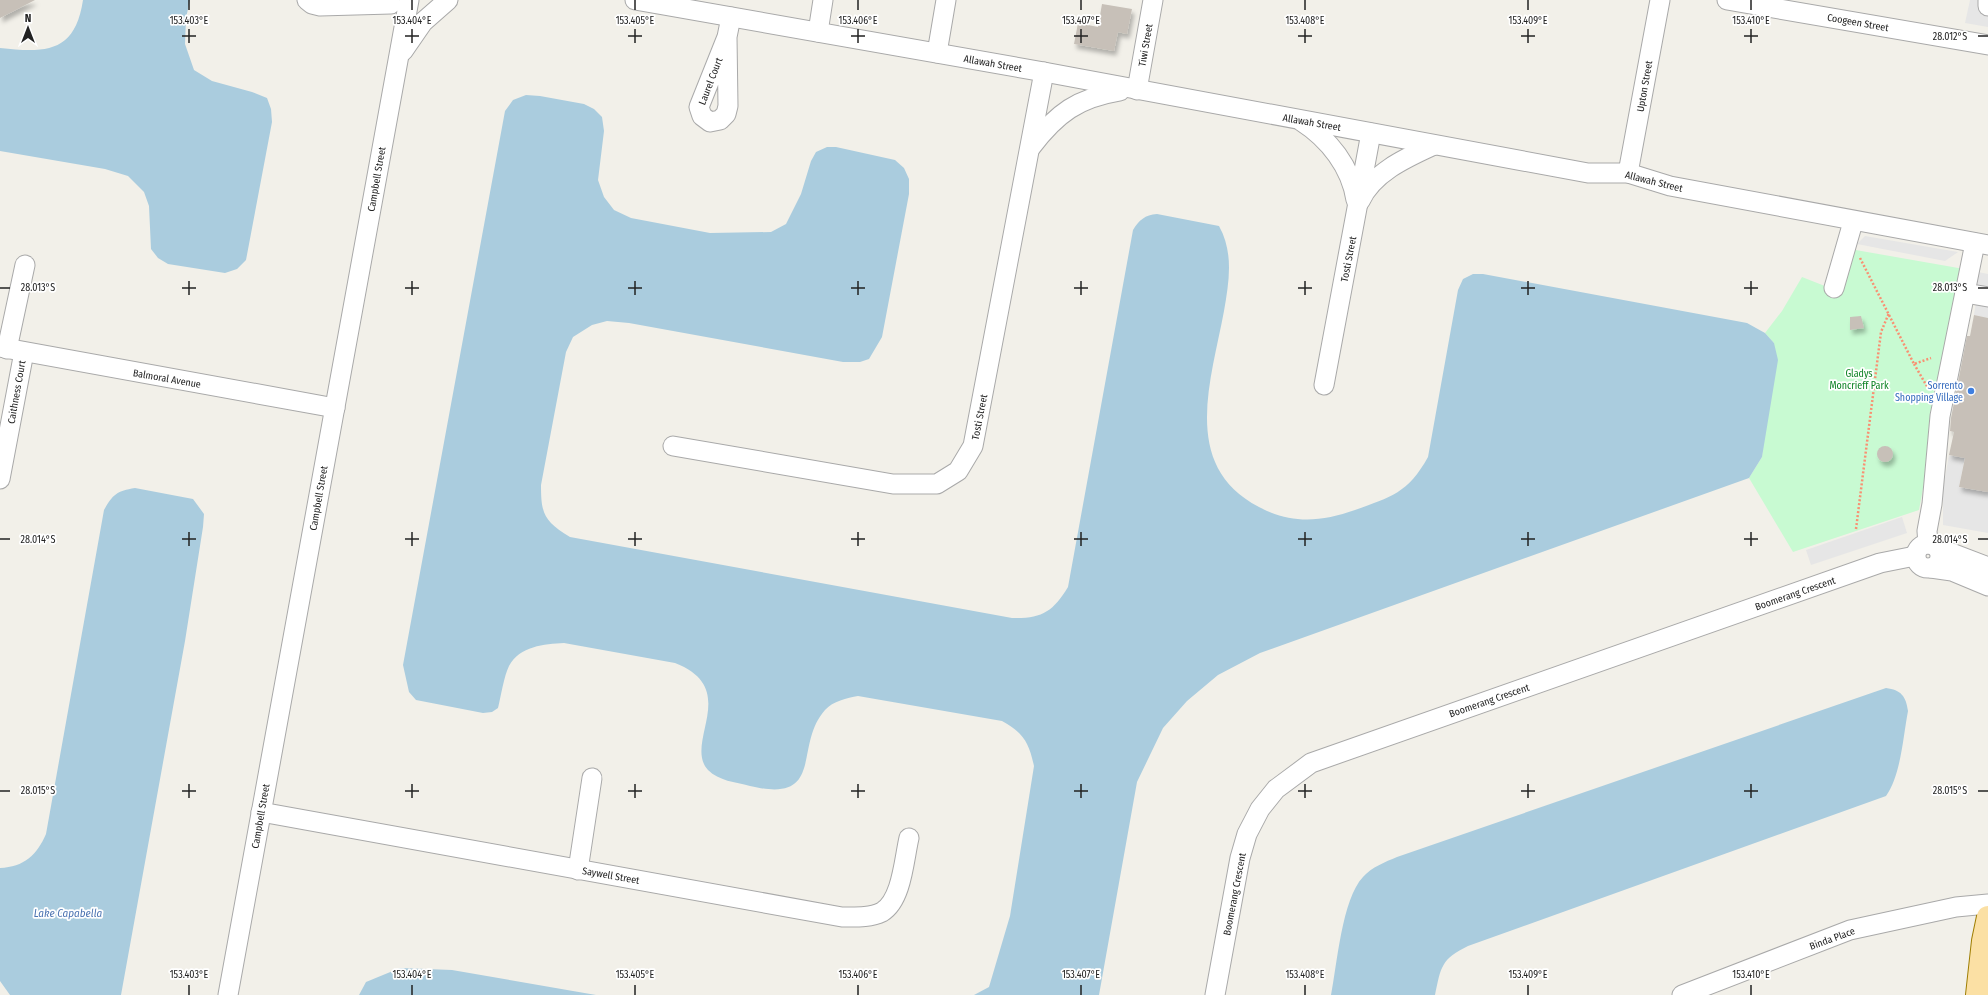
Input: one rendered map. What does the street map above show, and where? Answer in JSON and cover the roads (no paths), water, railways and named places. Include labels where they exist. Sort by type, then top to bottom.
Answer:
[{"type":"main road","points":[[1976,995],[1983,941],[1988,917]]},
{"type":"street","points":[[307,0],[312,4],[320,6],[396,3]]},
{"type":"street","points":[[398,58],[423,22],[448,0]]},
{"type":"street","name":"Allawah Street","points":[[635,0],[1044,72],[1133,90],[1588,173],[1628,173],[1670,186],[1853,222],[1981,244]]},
{"type":"street","points":[[818,32],[823,0]]},
{"type":"street","points":[[937,53],[946,0]]},
{"type":"street","name":"Tiwi Street","points":[[1133,90],[1153,0]]},
{"type":"street","name":"Upton Street","points":[[1628,173],[1660,0]]},
{"type":"street","name":"Coogeen Street","points":[[1728,0],[1988,45]]},
{"type":"street","points":[[1988,1],[1988,6]]},
{"type":"street","name":"Campbell Street","points":[[228,995],[398,58],[396,3]]},
{"type":"street","points":[[727,38],[731,17]]},
{"type":"street","name":"Tosti Street","points":[[673,446],[893,484],[937,484],[958,471],[974,446],[1044,72]]},
{"type":"street","points":[[1030,149],[1052,123],[1069,108],[1095,96],[1133,90]]},
{"type":"street","points":[[1300,120],[1324,140],[1340,160],[1350,177],[1358,208]]},
{"type":"street","name":"Tosti Street","points":[[1324,385],[1371,133]]},
{"type":"street","points":[[1358,208],[1364,194],[1382,175],[1401,162],[1434,144]]},
{"type":"street","points":[[1834,288],[1853,222]]},
{"type":"street","points":[[1981,244],[1965,293],[1940,416],[1932,504],[1927,527],[1931,549],[1919,565],[1925,568],[1952,571],[1983,586]]},
{"type":"street","name":"Caithness Court","points":[[0,479],[10,349],[25,266]]},
{"type":"street","points":[[1965,293],[1988,296]]},
{"type":"street","name":"Balmoral Avenue","points":[[10,349],[335,408]]},
{"type":"street","points":[[1931,549],[1988,556]]},
{"type":"street","name":"Boomerang Crescent","points":[[1215,995],[1240,858],[1247,834],[1260,809],[1276,789],[1311,763],[1893,559],[1931,549],[1988,567]]},
{"type":"street","points":[[578,870],[592,778]]},
{"type":"street","name":"Saywell Street","points":[[261,812],[842,917],[866,917],[881,912],[890,904],[899,888],[909,838]]},
{"type":"street","name":"Binda Place","points":[[1682,995],[1850,930],[1956,907],[1988,904]]},
{"type":"water","points":[[83,0],[190,0],[186,18],[185,44],[194,70],[212,81],[252,92],[267,98],[271,109],[272,122],[246,260],[237,269],[225,273],[168,264],[158,258],[151,249],[149,206],[144,192],[128,176],[105,169],[0,151],[0,48],[31,50],[56,46],[65,40],[73,31],[79,17]]},
{"type":"water","points":[[526,95],[584,104],[594,109],[602,117],[604,131],[598,180],[604,197],[614,210],[631,218],[710,233],[771,232],[786,224],[801,194],[811,161],[816,152],[827,147],[836,147],[895,160],[904,168],[909,179],[909,194],[882,337],[869,359],[860,362],[843,362],[629,323],[607,321],[592,325],[573,337],[566,352],[541,485],[543,510],[546,516],[554,526],[570,537],[1012,618],[1031,617],[1045,612],[1057,603],[1068,587],[1133,230],[1143,219],[1157,214],[1219,226],[1224,236],[1227,247],[1229,278],[1209,393],[1207,420],[1210,445],[1218,469],[1234,490],[1259,507],[1271,513],[1294,519],[1318,519],[1330,517],[1355,510],[1389,497],[1406,486],[1413,479],[1428,457],[1458,290],[1463,279],[1473,274],[1483,274],[1747,323],[1765,333],[1774,343],[1778,360],[1762,457],[1749,478],[1260,653],[1218,675],[1187,701],[1163,728],[1137,782],[1099,995],[974,995],[989,987],[1010,916],[1034,766],[1030,751],[1024,739],[1016,730],[1002,721],[858,696],[845,699],[828,707],[816,724],[810,740],[804,768],[799,779],[789,787],[774,789],[728,781],[717,777],[708,770],[702,759],[702,746],[708,701],[705,687],[695,674],[675,663],[564,643],[549,644],[526,650],[514,659],[509,666],[506,675],[498,708],[492,712],[483,713],[416,700],[409,692],[403,665],[505,111],[513,100]]},
{"type":"water","name":"Lake Capabella","points":[[135,488],[193,499],[204,514],[185,641],[121,995],[10,995],[0,981],[0,868],[16,865],[29,858],[34,854],[46,834],[104,510],[116,494],[124,490]]},
{"type":"water","points":[[1886,688],[1895,690],[1902,695],[1906,701],[1908,711],[1898,767],[1895,778],[1886,796],[1468,946],[1452,955],[1447,960],[1441,971],[1435,995],[1331,995],[1341,933],[1350,900],[1363,877],[1370,870],[1379,865],[1397,857]]},
{"type":"water","points":[[400,968],[452,970],[596,995],[359,995],[366,982]]},
{"type":"place","name":"Sorrento Shopping Village","points":[[1971,391]]},
{"type":"park label","name":"Gladys Moncrieff Park","points":[[1859,378]]}]
